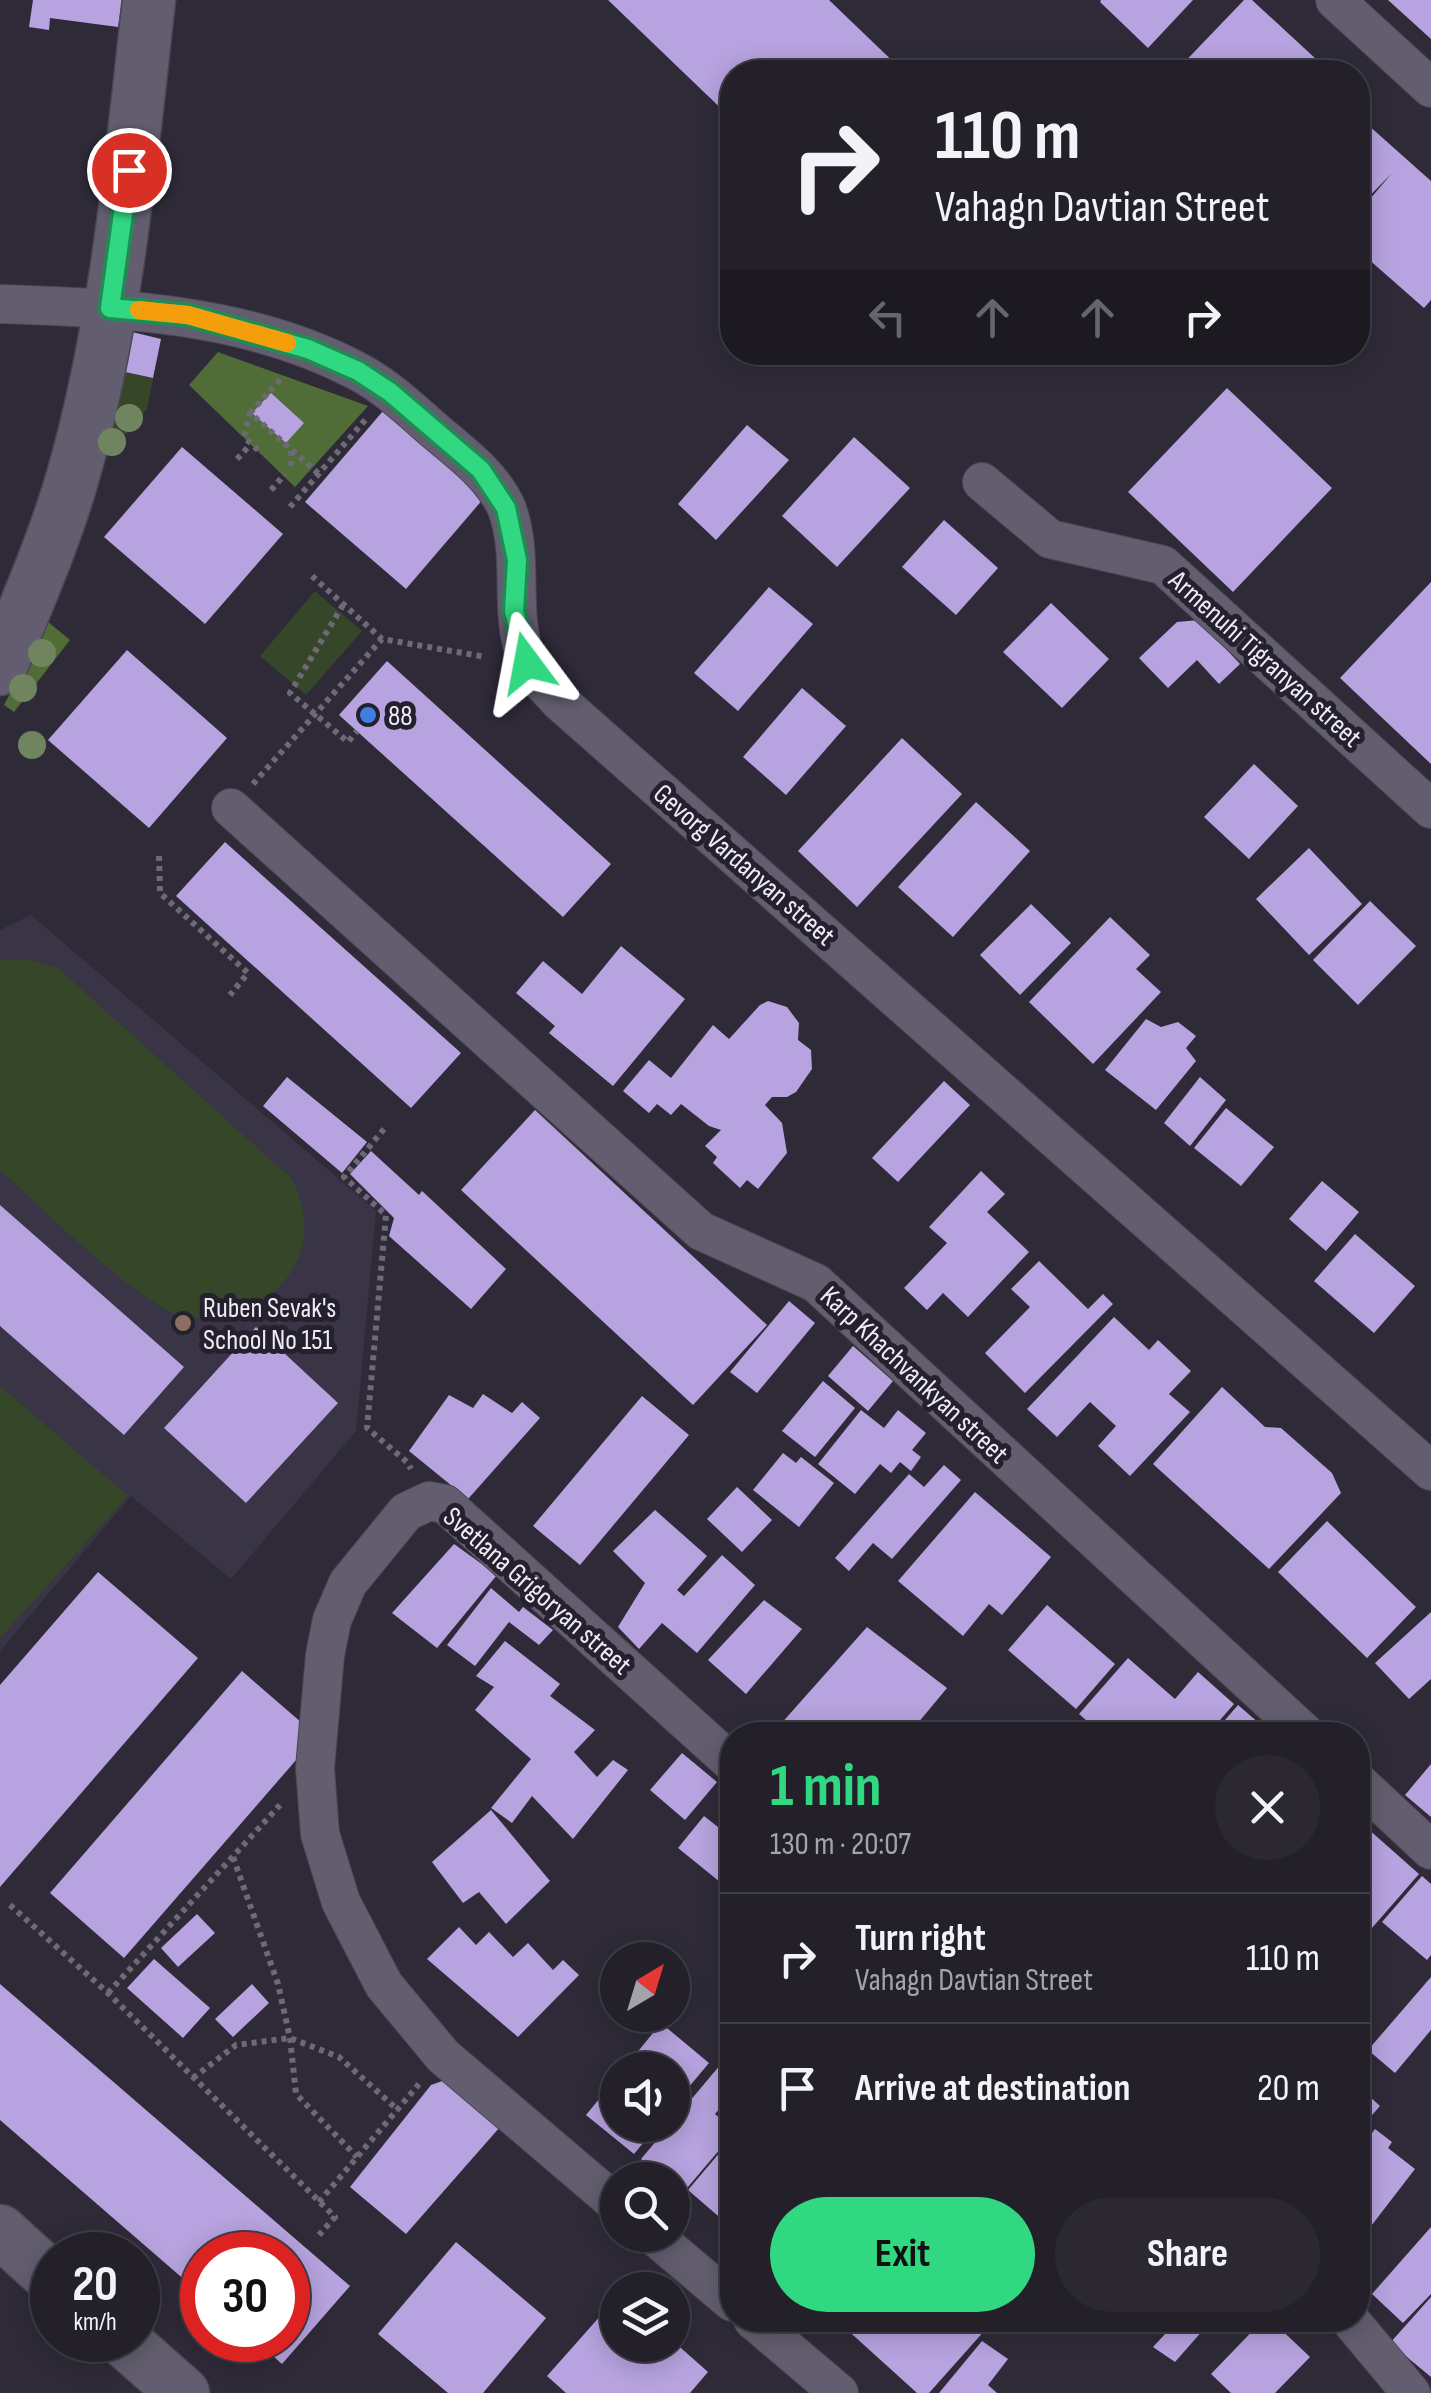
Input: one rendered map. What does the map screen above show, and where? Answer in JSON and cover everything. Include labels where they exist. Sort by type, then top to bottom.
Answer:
[{"type":"street","points":[[0,669],[56,531],[74,472],[110,308],[149,0]]},
{"type":"street","points":[[1335,0],[1431,88]]},
{"type":"street","name":"Gevorg Vardanyan street","points":[[0,304],[188,315],[308,349],[358,371],[390,392],[481,470],[506,508],[517,560],[514,611],[527,663],[559,701],[1431,1471]]},
{"type":"street","name":"Armenuhi Tigranyan street","points":[[982,482],[1050,539],[1163,564],[1431,808]]},
{"type":"street","name":"Karp Khachvankyan street","points":[[232,808],[701,1231],[816,1283],[1292,1722]]},
{"type":"street","name":"Svetlana Grigoryan street","points":[[600,2190],[443,2056],[384,1986],[342,1902],[320,1834],[314,1768],[332,1620],[348,1584],[406,1512],[428,1501],[445,1504],[720,1752]]},
{"type":"street","points":[[1370,1793],[1431,1850]]},
{"type":"street","points":[[0,2232],[30,2259]]},
{"type":"street","points":[[673,2252],[720,2292]]},
{"type":"street","points":[[767,2332],[839,2393]]},
{"type":"street","points":[[1360,2332],[1411,2393]]},
{"type":"street","points":[[148,2362],[183,2393]]},
{"type":"path","points":[[290,507],[390,392]]},
{"type":"path","points":[[237,459],[255,447],[244,437],[252,417],[319,474]]},
{"type":"path","points":[[291,450],[292,466]]},
{"type":"path","points":[[271,490],[285,474]]},
{"type":"path","points":[[312,576],[382,639],[527,663]]},
{"type":"path","points":[[343,605],[290,693],[348,742],[357,731]]},
{"type":"path","points":[[232,808],[382,639]]},
{"type":"path","points":[[159,856],[160,893],[248,972],[230,995]]},
{"type":"path","points":[[384,1129],[344,1177],[386,1215],[366,1428],[407,1462],[428,1501]]},
{"type":"path","points":[[108,1993],[314,1768]]},
{"type":"path","points":[[234,1856],[278,1984],[290,2038],[296,2094],[357,2157]]},
{"type":"path","points":[[10,1905],[108,1993],[335,2216],[319,2235]]},
{"type":"path","points":[[193,2078],[236,2044],[290,2038],[339,2057],[398,2110]]},
{"type":"path","points":[[319,2202],[443,2056]]},
{"type":"shaded area","name":"Ruben Sevak's School No 151","points":[[31,915],[376,1211],[356,1431],[231,1579],[131,1496],[0,1651],[0,930]]},
{"type":"green space","points":[[218,352],[368,406],[295,487],[189,385]]},
{"type":"green space","points":[[116,370],[153,378],[147,409],[92,475]]},
{"type":"green space","points":[[315,591],[362,631],[306,695],[260,656]]},
{"type":"green space","points":[[47,621],[70,640],[14,712],[4,705]]},
{"type":"green space","points":[[0,960],[30,960],[58,968],[293,1180],[304,1218],[303,1243],[286,1279],[265,1299],[240,1312],[213,1318],[184,1317],[166,1309],[117,1275],[0,1170]]},
{"type":"green space","points":[[0,1386],[128,1496],[0,1638]]},
{"type":"building","points":[[33,0],[122,0],[118,27],[50,18],[49,30],[29,27]]},
{"type":"building","points":[[608,0],[829,0],[892,60],[720,60],[720,107]]},
{"type":"building","points":[[1101,0],[1193,0],[1148,48]]},
{"type":"building","points":[[1244,0],[1252,0],[1317,60],[1186,60]]},
{"type":"building","points":[[1388,0],[1431,0],[1431,39]]},
{"type":"building","points":[[1370,127],[1431,181],[1431,300],[1424,308],[1370,261],[1370,199],[1392,173],[1370,196]]},
{"type":"building","points":[[124,330],[161,339],[153,378],[116,370]]},
{"type":"building","points":[[1227,388],[1332,488],[1233,592],[1128,492]]},
{"type":"building","points":[[271,393],[304,423],[286,443],[252,413]]},
{"type":"building","points":[[383,411],[484,498],[406,589],[305,502]]},
{"type":"building","points":[[747,425],[789,460],[716,540],[678,504]]},
{"type":"building","points":[[854,437],[910,488],[837,567],[782,516]]},
{"type":"building","points":[[182,447],[283,534],[205,624],[104,537]]},
{"type":"building","points":[[944,520],[998,568],[956,615],[902,567]]},
{"type":"building","points":[[1431,582],[1431,764],[1340,678]]},
{"type":"building","points":[[769,587],[813,624],[738,711],[694,673]]},
{"type":"building","points":[[1051,603],[1109,659],[1062,708],[1003,652]]},
{"type":"building","points":[[1199,620],[1240,664],[1219,684],[1197,660],[1168,688],[1139,658],[1177,622]]},
{"type":"building","points":[[127,650],[227,738],[149,828],[48,740]]},
{"type":"building","points":[[387,661],[611,864],[563,917],[339,715]]},
{"type":"building","points":[[802,688],[846,726],[786,795],[743,757]]},
{"type":"building","points":[[902,738],[962,794],[857,907],[798,851]]},
{"type":"building","points":[[1254,764],[1298,806],[1249,859],[1204,817]]},
{"type":"building","points":[[976,802],[1030,851],[953,937],[898,887]]},
{"type":"building","points":[[225,842],[461,1053],[411,1108],[176,896]]},
{"type":"building","points":[[1309,848],[1362,904],[1309,955],[1256,899]]},
{"type":"building","points":[[1370,901],[1416,946],[1358,1005],[1313,960]]},
{"type":"building","points":[[1031,904],[1071,943],[1020,995],[980,955]]},
{"type":"building","points":[[1110,917],[1150,955],[1136,969],[1161,992],[1093,1064],[1029,1002]]},
{"type":"building","points":[[621,946],[685,999],[613,1086],[549,1033],[555,1026],[516,993],[543,961],[582,994]]},
{"type":"building","points":[[768,1001],[787,1007],[799,1023],[798,1040],[811,1050],[812,1069],[796,1092],[787,1097],[772,1097],[765,1105],[782,1123],[787,1153],[758,1189],[747,1180],[740,1188],[713,1163],[717,1157],[705,1146],[721,1130],[709,1126],[681,1104],[671,1115],[657,1104],[649,1113],[623,1091],[649,1060],[671,1078],[713,1025],[729,1039]]},
{"type":"building","points":[[1146,1019],[1161,1027],[1178,1022],[1196,1036],[1186,1048],[1196,1061],[1156,1110],[1105,1070]]},
{"type":"building","points":[[287,1077],[367,1142],[342,1173],[263,1106]]},
{"type":"building","points":[[1200,1077],[1226,1100],[1190,1146],[1164,1123]]},
{"type":"building","points":[[944,1081],[970,1105],[898,1182],[872,1158]]},
{"type":"building","points":[[1226,1108],[1274,1147],[1241,1186],[1194,1148]]},
{"type":"building","points":[[535,1110],[767,1325],[693,1405],[461,1190]]},
{"type":"building","points":[[371,1151],[419,1195],[422,1191],[506,1269],[471,1309],[389,1236],[394,1218],[350,1174]]},
{"type":"building","points":[[981,1171],[1005,1194],[987,1212],[1029,1252],[968,1317],[943,1293],[927,1310],[904,1288],[947,1243],[929,1227]]},
{"type":"building","points":[[1322,1181],[1359,1212],[1326,1251],[1289,1219]]},
{"type":"building","points":[[0,1205],[184,1367],[124,1435],[0,1326]]},
{"type":"building","points":[[1355,1234],[1415,1286],[1374,1333],[1314,1281]]},
{"type":"building","points":[[1039,1261],[1088,1309],[1103,1294],[1113,1304],[1025,1393],[985,1353],[1030,1307],[1011,1289]]},
{"type":"building","points":[[789,1301],[815,1323],[757,1393],[730,1372]]},
{"type":"building","points":[[1114,1317],[1149,1350],[1158,1340],[1191,1371],[1169,1394],[1190,1412],[1130,1476],[1098,1446],[1116,1426],[1090,1402],[1057,1437],[1027,1409]]},
{"type":"building","points":[[256,1327],[338,1403],[246,1503],[164,1428]]},
{"type":"building","points":[[853,1346],[893,1381],[868,1411],[828,1376]]},
{"type":"building","points":[[823,1381],[855,1408],[815,1457],[782,1431]]},
{"type":"building","points":[[1222,1387],[1265,1427],[1281,1428],[1332,1473],[1341,1493],[1269,1569],[1153,1464]]},
{"type":"building","points":[[483,1394],[512,1413],[522,1402],[540,1418],[468,1499],[409,1451],[449,1395],[473,1408]]},
{"type":"building","points":[[642,1396],[689,1435],[580,1565],[533,1526]]},
{"type":"building","points":[[861,1410],[884,1428],[898,1410],[926,1433],[912,1450],[921,1457],[911,1471],[900,1462],[891,1473],[880,1464],[855,1494],[818,1464]]},
{"type":"building","points":[[783,1453],[796,1463],[801,1457],[834,1483],[799,1527],[753,1490]]},
{"type":"building","points":[[944,1465],[961,1480],[892,1559],[873,1543],[849,1571],[835,1558],[909,1474],[924,1487]]},
{"type":"building","points":[[737,1487],[772,1520],[742,1552],[707,1519]]},
{"type":"building","points":[[975,1492],[1051,1557],[1002,1615],[989,1604],[963,1636],[898,1581]]},
{"type":"building","points":[[655,1510],[707,1556],[677,1590],[684,1596],[722,1555],[755,1585],[697,1653],[662,1623],[639,1649],[618,1627],[645,1583],[613,1551]]},
{"type":"building","points":[[1327,1521],[1416,1607],[1367,1658],[1278,1572]]},
{"type":"building","points":[[454,1544],[497,1575],[437,1648],[392,1613]]},
{"type":"building","points":[[98,1572],[198,1658],[0,1887],[0,1685]]},
{"type":"building","points":[[491,1588],[519,1612],[523,1607],[553,1630],[539,1645],[509,1622],[475,1666],[447,1645]]},
{"type":"building","points":[[764,1600],[802,1629],[746,1694],[708,1660]]},
{"type":"building","points":[[1047,1605],[1115,1664],[1076,1709],[1008,1650]]},
{"type":"building","points":[[1431,1612],[1431,1679],[1409,1699],[1375,1663]]},
{"type":"building","points":[[867,1627],[947,1688],[919,1722],[783,1722]]},
{"type":"building","points":[[505,1641],[560,1684],[550,1696],[595,1730],[574,1752],[597,1777],[613,1760],[628,1770],[573,1839],[532,1796],[512,1823],[491,1808],[531,1759],[475,1710],[494,1687],[476,1676]]},
{"type":"building","points":[[1128,1658],[1175,1699],[1198,1672],[1234,1704],[1218,1722],[1088,1722],[1079,1714]]},
{"type":"building","points":[[242,1671],[317,1736],[124,1958],[50,1893]]},
{"type":"building","points":[[1238,1705],[1258,1722],[1223,1722]]},
{"type":"building","points":[[682,1753],[717,1782],[685,1820],[650,1790]]},
{"type":"building","points":[[1431,1764],[1431,1817],[1405,1795]]},
{"type":"building","points":[[491,1810],[550,1881],[506,1924],[479,1892],[463,1903],[432,1862]]},
{"type":"building","points":[[704,1816],[720,1829],[720,1882],[678,1848]]},
{"type":"building","points":[[1370,1831],[1419,1874],[1370,1930]]},
{"type":"building","points":[[1422,1876],[1431,1884],[1431,1955],[1427,1960],[1382,1922]]},
{"type":"building","points":[[197,1914],[215,1933],[178,1967],[161,1948]]},
{"type":"building","points":[[459,1927],[476,1945],[489,1932],[513,1957],[528,1943],[553,1970],[563,1960],[579,1975],[518,2037],[427,1959]]},
{"type":"building","points":[[154,1959],[210,2008],[183,2038],[127,1988]]},
{"type":"building","points":[[1431,1977],[1431,2030],[1395,2073],[1370,2048]]},
{"type":"building","points":[[0,1984],[287,2232],[180,2232],[180,2276],[160,2259],[160,2232],[129,2232],[0,2120]]},
{"type":"building","points":[[252,1984],[269,2003],[233,2037],[215,2019]]},
{"type":"building","points":[[654,2032],[672,2032],[709,2063],[690,2086],[690,2052],[638,2052]]},
{"type":"building","points":[[720,2065],[720,2108],[715,2114],[720,2118],[720,2149],[690,2185],[690,2162],[641,2159],[655,2142],[690,2142],[690,2101]]},
{"type":"building","points":[[445,2080],[500,2127],[406,2234],[350,2187],[431,2085]]},
{"type":"building","points":[[1370,2097],[1380,2106],[1370,2117]]},
{"type":"building","points":[[600,2098],[600,2126],[586,2115]]},
{"type":"building","points":[[1375,2129],[1392,2142],[1388,2148],[1415,2169],[1370,2227],[1370,2136]]},
{"type":"building","points":[[619,2142],[644,2142],[634,2154]]},
{"type":"building","points":[[720,2152],[720,2218],[690,2188]]},
{"type":"building","points":[[1431,2227],[1431,2294],[1403,2323],[1372,2294]]},
{"type":"building","points":[[456,2242],[546,2318],[483,2393],[448,2393],[378,2334]]},
{"type":"building","points":[[310,2251],[350,2286],[310,2332]]},
{"type":"building","points":[[1431,2297],[1431,2377],[1390,2343]]},
{"type":"building","points":[[600,2316],[600,2362],[690,2362],[690,2356],[708,2372],[690,2393],[566,2393],[547,2376]]},
{"type":"building","points":[[850,2332],[983,2332],[929,2393],[917,2393]]},
{"type":"building","points":[[1201,2332],[1175,2362],[1153,2347],[1166,2333]]},
{"type":"building","points":[[1251,2332],[1284,2332],[1310,2357],[1275,2393],[1231,2393],[1211,2374]]},
{"type":"building","points":[[982,2341],[1008,2359],[988,2385],[997,2393],[939,2393]]},
{"type":"slow traffic","points":[[139,310],[188,315],[287,343]]},
{"type":"place","name":"88","points":[[368,715]]},
{"type":"place","name":"Ruben Sevak's School No 151","points":[[183,1323]]},
{"type":"route","points":[[129,170],[110,308],[188,315],[308,349],[358,371],[390,392],[481,470],[506,508],[517,560],[514,611],[527,663]]}]
